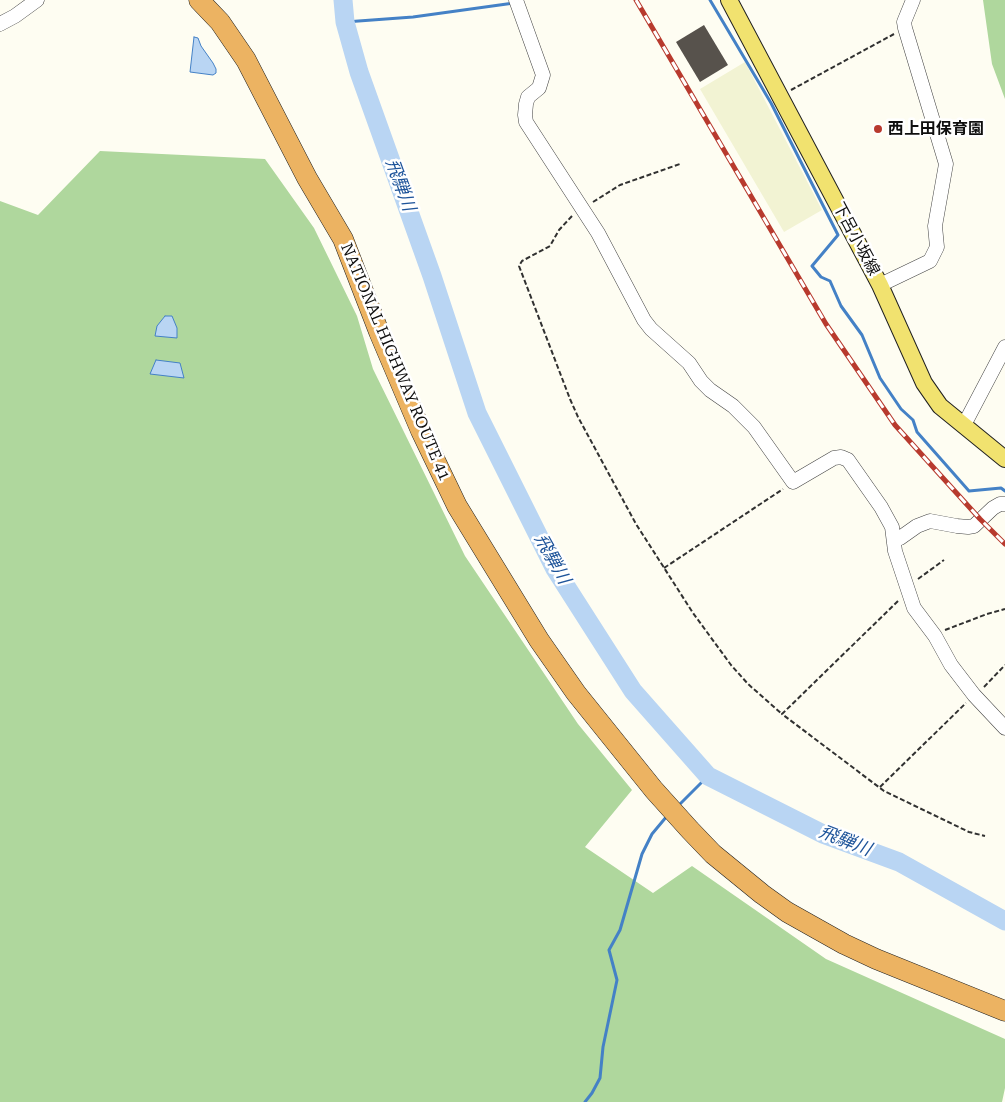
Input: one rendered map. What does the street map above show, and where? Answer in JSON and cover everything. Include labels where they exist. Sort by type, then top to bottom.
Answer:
[{"type":"highway","name":"NATIONAL HIGHWAY ROUTE 41","points":[[199,0],[220,22],[246,60],[308,178],[343,239],[413,413],[457,506],[534,632],[576,693],[654,790],[690,830],[728,867],[786,912],[844,944],[876,959],[1005,1011]]},
{"type":"main road","name":"下呂小坂線","points":[[729,0],[880,285],[924,383],[940,406],[1005,459]]},
{"type":"street","points":[[0,24],[37,0]]},
{"type":"street","points":[[516,0],[543,75],[539,88],[528,97],[525,115],[526,122],[598,233],[644,320],[651,329],[689,363],[701,381],[710,390],[733,406],[754,427],[793,482],[834,458],[841,457],[848,460],[881,506],[892,527],[895,551],[914,608],[934,634],[951,665],[1005,728]]},
{"type":"street","points":[[880,285],[930,261],[937,248],[936,226],[946,164],[905,28],[904,22],[913,0]]},
{"type":"street","points":[[964,425],[1005,347]]},
{"type":"street","points":[[894,540],[924,522],[974,526],[993,508],[1000,504],[1005,504]]},
{"type":"path","points":[[780,96],[905,28]]},
{"type":"path","points":[[680,164],[620,185],[581,209],[559,230],[550,246],[522,261],[519,266],[578,417],[636,524],[663,568],[731,665],[748,684],[782,714],[884,791],[969,832],[985,836]]},
{"type":"path","points":[[663,568],[793,482]]},
{"type":"path","points":[[782,714],[908,590],[944,560]]},
{"type":"path","points":[[934,634],[1005,609]]},
{"type":"path","points":[[880,787],[1005,665]]},
{"type":"green space","points":[[983,0],[1005,0],[1005,99],[992,64]]},
{"type":"green space","points":[[745,62],[822,210],[784,232],[700,89]]},
{"type":"green space","points":[[100,151],[265,159],[314,228],[357,316],[373,369],[465,556],[578,724],[632,790],[585,847],[653,893],[692,866],[826,959],[1005,1039],[1005,1088],[1002,1102],[0,1102],[0,201],[38,215]]},
{"type":"water","points":[[194,37],[198,38],[216,69],[216,73],[213,75],[190,72]]},
{"type":"water","points":[[165,316],[172,316],[177,328],[177,338],[155,336],[157,326]]},
{"type":"water","points":[[156,360],[180,363],[184,378],[150,374]]},
{"type":"building","points":[[704,25],[728,65],[700,82],[676,42]]},
{"type":"waterway","name":"飛騨川","points":[[343,0],[345,22],[359,72],[432,276],[477,413],[555,569],[633,691],[708,776],[823,834],[899,862],[1005,921]]},
{"type":"waterway","points":[[710,0],[771,103],[838,235],[812,266],[821,277],[830,281],[841,306],[862,335],[880,378],[901,409],[913,420],[917,432],[969,491],[1001,488],[1005,491]]},
{"type":"waterway","points":[[345,22],[413,17],[514,3]]},
{"type":"waterway","points":[[677,807],[708,776]]},
{"type":"waterway","points":[[585,1102],[600,1078],[603,1047],[617,980],[609,950],[620,930],[642,854],[652,834],[667,816]]},
{"type":"railway","points":[[636,0],[826,324],[895,425],[1005,544]]},
{"type":"place","name":"西上田保育園","points":[[878,129]]}]
